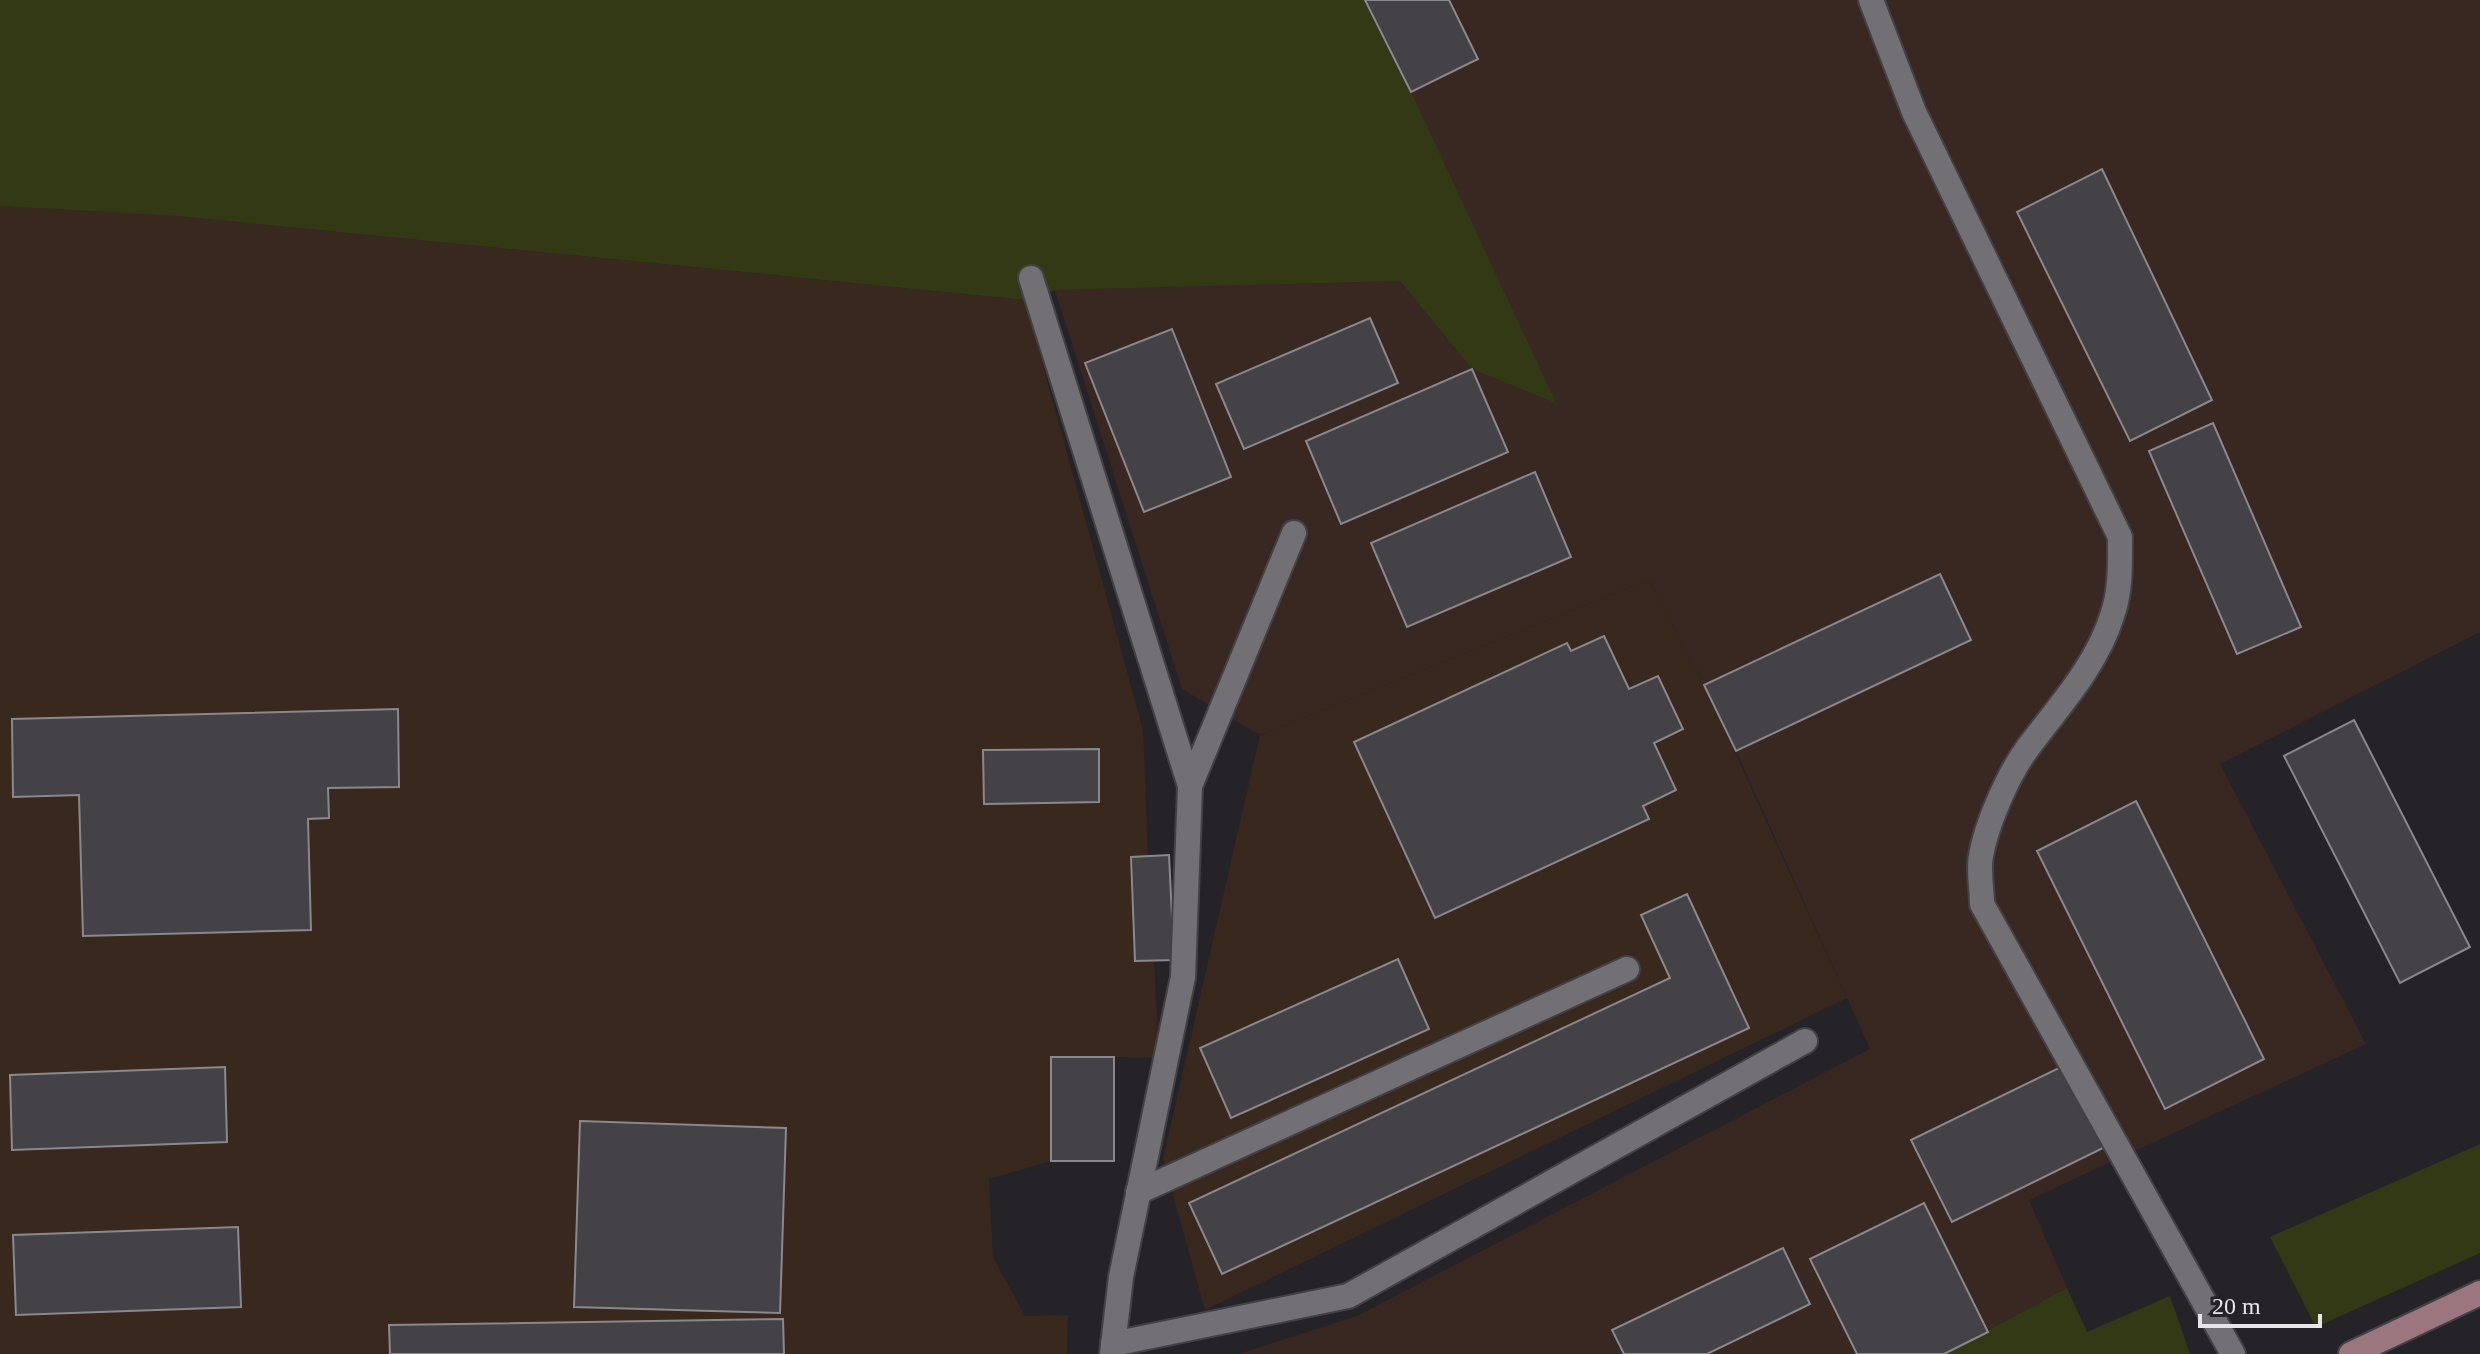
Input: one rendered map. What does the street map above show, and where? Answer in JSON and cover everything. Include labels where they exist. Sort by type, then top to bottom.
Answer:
[{"type":"main road","points":[[2351,1354],[2480,1293]]},
{"type":"lane","points":[[1871,0],[1914,112],[2120,537],[2119,581],[2112,616],[2092,660],[2059,711],[2025,751],[1997,804],[1980,857],[1982,904],[2233,1354]]},
{"type":"lane","points":[[1031,278],[1190,786],[1183,977],[1121,1277],[1113,1349],[1348,1296],[1805,1041]]},
{"type":"lane","points":[[1190,786],[1294,533]]},
{"type":"lane","points":[[1138,1192],[1627,969]]},
{"type":"shaded area","points":[[1365,0],[2480,0],[2480,632],[2220,764],[2366,1044],[2029,1200],[2067,1288],[1944,1354],[1239,1354],[1357,1316],[1870,1049],[1736,751],[1649,580],[1260,735],[1182,689],[1055,290],[1400,281],[1472,369],[1411,92]]},
{"type":"shaded area","points":[[0,206],[178,216],[1025,300],[1143,730],[1148,855],[1169,855],[1174,960],[1154,961],[1159,1058],[1114,1057],[1114,1161],[1051,1161],[989,1179],[993,1257],[1025,1316],[1068,1315],[1067,1354],[0,1354]]},
{"type":"shaded area","points":[[1649,580],[1704,685],[1847,998],[1205,1310],[1163,1159],[1260,735]]},
{"type":"green space","points":[[0,0],[1365,0],[1556,403],[1472,369],[1400,281],[1056,290],[1025,300],[178,216],[0,206]]},
{"type":"green space","points":[[2480,1144],[2480,1253],[2316,1327],[2270,1237]]},
{"type":"green space","points":[[2067,1288],[2087,1332],[2170,1296],[2190,1354],[1944,1354]]},
{"type":"building","points":[[1365,0],[1449,0],[1478,59],[1411,92]]},
{"type":"building","points":[[2102,169],[2212,400],[2130,441],[2017,212]]},
{"type":"building","points":[[1370,318],[1398,383],[1244,449],[1216,384]]},
{"type":"building","points":[[1172,329],[1231,477],[1144,512],[1085,363]]},
{"type":"building","points":[[1472,369],[1508,452],[1341,524],[1306,441]]},
{"type":"building","points":[[2213,423],[2301,627],[2237,654],[2149,451]]},
{"type":"building","points":[[1535,472],[1571,557],[1407,627],[1371,543]]},
{"type":"building","points":[[1940,574],[1971,640],[1736,751],[1704,685]]},
{"type":"building","points":[[1604,636],[1629,689],[1658,676],[1683,729],[1654,743],[1676,790],[1643,806],[1649,819],[1435,918],[1354,742],[1567,643],[1571,651]]},
{"type":"building","points":[[398,709],[399,787],[328,788],[329,818],[308,819],[311,930],[83,936],[79,795],[13,797],[12,719]]},
{"type":"building","points":[[2354,720],[2470,947],[2400,983],[2284,756]]},
{"type":"building","points":[[1099,749],[1099,802],[984,804],[983,750]]},
{"type":"building","points":[[2136,801],[2264,1059],[2165,1109],[2037,851]]},
{"type":"building","points":[[1169,855],[1174,960],[1135,961],[1131,857]]},
{"type":"building","points":[[1687,894],[1749,1028],[1222,1274],[1189,1203],[1670,978],[1641,915]]},
{"type":"building","points":[[1398,959],[1429,1029],[1231,1118],[1200,1048]]},
{"type":"building","points":[[1051,1057],[1114,1057],[1114,1161],[1051,1161]]},
{"type":"building","points":[[2065,1065],[2105,1147],[1952,1222],[1911,1140]]},
{"type":"building","points":[[225,1067],[227,1142],[12,1150],[10,1075]]},
{"type":"building","points":[[580,1121],[786,1128],[780,1313],[574,1307]]},
{"type":"building","points":[[1924,1203],[1988,1332],[1944,1354],[1857,1354],[1810,1259]]},
{"type":"building","points":[[238,1227],[241,1307],[16,1315],[13,1235]]},
{"type":"building","points":[[1783,1248],[1810,1304],[1707,1354],[1624,1354],[1612,1330]]},
{"type":"building","points":[[783,1319],[784,1354],[390,1354],[389,1325]]}]
